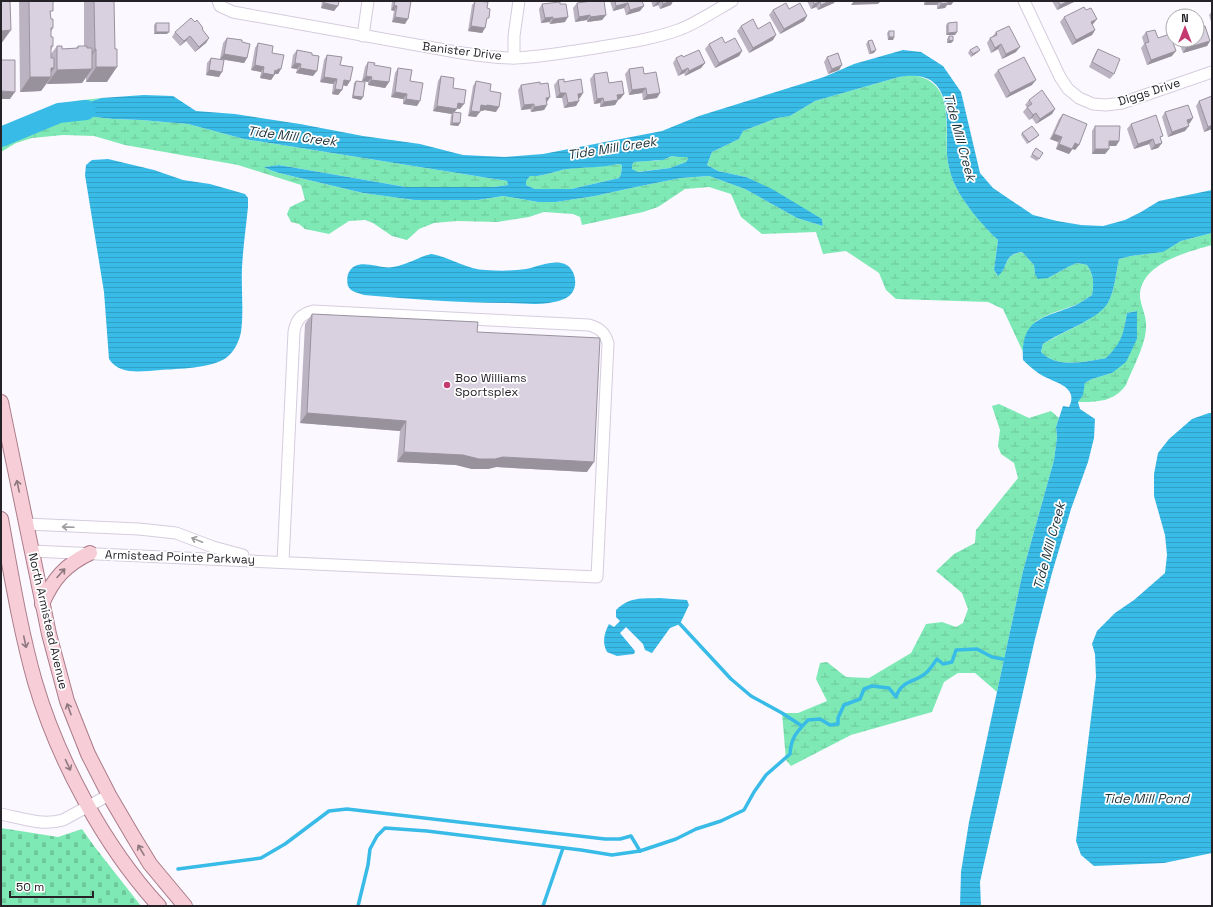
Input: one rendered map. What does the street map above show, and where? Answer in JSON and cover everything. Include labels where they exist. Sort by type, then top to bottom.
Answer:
[{"type":"main road","name":"North Armistead Avenue","points":[[1,402],[42,604],[53,653],[67,701],[88,754],[109,795],[150,864],[185,906]]},
{"type":"main road","name":"North Armistead Avenue","points":[[1,521],[4,550],[30,661],[45,712],[55,738],[88,807],[124,863],[159,906]]},
{"type":"main road","points":[[1,521],[26,524]]},
{"type":"main road","points":[[4,550],[32,551]]},
{"type":"main road","points":[[42,604],[48,590],[62,572],[78,559],[90,553]]},
{"type":"main road","points":[[1,572],[5,582],[7,594],[22,625]]},
{"type":"street","name":"Banister Drive","points":[[218,1],[220,6],[233,12],[481,56],[514,58],[563,53],[634,42],[661,35],[683,28],[732,1]]},
{"type":"street","points":[[362,36],[368,1]]},
{"type":"street","points":[[514,58],[514,36],[519,1]]},
{"type":"street","name":"Diggs Drive","points":[[1024,1],[1060,77],[1068,89],[1078,98],[1093,104],[1106,105],[1122,102],[1212,72]]},
{"type":"street","points":[[260,561],[596,577],[608,343],[604,334],[600,329],[590,325],[313,311],[302,316],[296,324],[294,332],[283,562]]},
{"type":"street","name":"Armistead Pointe Parkway","points":[[26,524],[139,529],[176,533],[213,547],[260,561]]},
{"type":"street","name":"Armistead Pointe Parkway","points":[[32,551],[260,561]]},
{"type":"street","points":[[1,814],[44,823],[55,822],[63,820],[109,795]]},
{"type":"green space","points":[[910,75],[924,78],[934,85],[941,94],[945,104],[947,155],[951,174],[959,192],[968,206],[998,240],[994,270],[997,275],[1004,269],[1011,256],[1022,252],[1034,265],[1035,274],[1048,278],[1077,263],[1087,265],[1091,272],[1093,283],[1092,295],[1078,304],[1050,314],[1036,321],[1024,340],[1023,352],[1003,309],[988,302],[896,299],[886,290],[879,273],[846,251],[823,254],[816,232],[762,234],[741,217],[731,194],[709,187],[685,189],[658,207],[643,212],[582,225],[580,217],[573,214],[544,212],[529,217],[497,222],[457,221],[434,223],[419,229],[407,240],[392,236],[373,223],[365,220],[349,221],[329,234],[305,229],[299,224],[291,222],[287,214],[290,207],[305,200],[301,185],[238,165],[125,145],[94,136],[63,135],[32,138],[16,143],[1,152],[1,129],[42,112],[75,101],[101,98],[60,113],[113,119],[188,124],[244,139],[507,181],[508,185],[493,187],[406,187],[279,165],[265,167],[279,173],[363,193],[414,200],[478,200],[503,196],[538,202],[556,202],[595,196],[681,178],[709,176],[745,189],[797,218],[823,226],[822,219],[746,177],[718,171],[707,165],[712,152],[739,139],[743,131],[777,118],[790,116],[815,101]]},
{"type":"green space","points":[[672,156],[687,157],[688,159],[686,162],[670,168],[637,172],[632,169],[634,162],[663,160]]},
{"type":"green space","points":[[618,164],[622,165],[619,178],[571,189],[535,189],[526,185],[525,181],[530,176],[544,175],[567,169]]},
{"type":"green space","points":[[1212,233],[1212,245],[1190,251],[1166,261],[1147,276],[1142,286],[1140,297],[1146,321],[1146,331],[1142,347],[1126,385],[1121,391],[1111,398],[1092,402],[1078,402],[1082,395],[1085,383],[1092,379],[1112,373],[1137,339],[1137,311],[1127,313],[1119,345],[1106,358],[1070,363],[1055,361],[1041,352],[1043,344],[1079,325],[1105,307],[1113,291],[1119,259],[1162,252],[1181,241]]},
{"type":"green space","points":[[999,404],[1029,418],[1051,411],[1059,418],[1056,427],[1057,437],[1054,460],[1023,571],[997,692],[975,673],[958,673],[944,682],[932,712],[851,735],[791,766],[786,760],[782,713],[798,713],[827,701],[816,679],[820,663],[827,662],[846,677],[869,678],[911,653],[926,624],[942,622],[956,627],[963,623],[968,609],[962,593],[936,571],[954,554],[975,543],[976,530],[1018,478],[1014,463],[1001,454],[998,446],[1000,430],[992,406]]},
{"type":"green space","points":[[1,828],[58,837],[82,829],[141,906],[1,906]]},
{"type":"water","points":[[903,50],[921,52],[943,66],[961,92],[980,173],[993,188],[1033,215],[1081,225],[1103,226],[1125,220],[1159,201],[1212,190],[1212,233],[1181,241],[1163,252],[1119,259],[1113,291],[1105,308],[1098,314],[1043,344],[1041,352],[1048,358],[1055,361],[1070,363],[1106,358],[1119,343],[1127,313],[1137,311],[1137,339],[1126,362],[1112,373],[1092,379],[1085,383],[1083,395],[1078,402],[1080,409],[1095,419],[1094,438],[1088,462],[1071,509],[1052,573],[1035,639],[980,882],[981,906],[960,906],[961,872],[969,822],[1023,571],[1054,460],[1057,437],[1056,427],[1063,406],[1069,407],[1071,400],[1069,390],[1040,374],[1023,360],[1023,346],[1030,327],[1037,321],[1076,305],[1092,295],[1093,283],[1091,272],[1087,265],[1077,263],[1048,278],[1038,279],[1035,274],[1034,265],[1022,252],[1016,253],[1009,258],[1002,272],[998,276],[994,270],[998,240],[969,207],[954,182],[947,155],[947,126],[944,99],[939,88],[930,80],[917,76],[899,77],[815,101],[790,116],[777,118],[743,131],[739,139],[712,152],[707,165],[718,171],[746,177],[772,189],[822,219],[823,226],[797,218],[745,189],[709,176],[681,178],[595,196],[556,202],[538,202],[503,196],[478,200],[414,200],[363,193],[279,173],[264,167],[279,165],[406,187],[493,187],[508,185],[507,181],[244,139],[188,124],[113,119],[59,113],[101,98],[144,95],[173,96],[196,111],[235,114],[300,124],[363,136],[420,144],[463,155],[505,157],[543,154],[662,131],[699,116],[824,77],[854,64]],"holes":[[[672,156],[687,157],[688,159],[686,162],[670,168],[638,172],[632,169],[634,162],[663,160]],[[618,164],[622,165],[619,178],[571,189],[535,189],[526,185],[526,181],[530,176],[544,175],[567,169]]]},
{"type":"water","points":[[108,159],[154,170],[183,180],[210,184],[245,194],[248,198],[242,268],[241,332],[236,346],[226,358],[203,366],[139,371],[119,368],[109,359],[104,292],[85,175],[86,165],[92,160]]},
{"type":"water","points":[[431,254],[472,268],[486,270],[516,270],[548,263],[561,263],[570,268],[573,272],[575,277],[574,288],[569,296],[562,300],[533,304],[453,302],[364,295],[353,291],[348,286],[348,274],[352,268],[357,265],[369,264],[393,267],[403,265]]},
{"type":"water","name":"Tide Mill Pond","points":[[1212,413],[1212,853],[1164,863],[1094,866],[1081,855],[1076,841],[1096,677],[1095,654],[1092,644],[1097,631],[1115,613],[1134,600],[1165,573],[1167,555],[1165,535],[1154,496],[1154,474],[1158,453],[1169,439],[1192,419]]},
{"type":"water","points":[[659,598],[687,600],[689,605],[680,624],[670,628],[652,653],[645,650],[643,644],[626,627],[620,633],[635,651],[634,654],[617,656],[607,652],[604,642],[607,627],[609,624],[614,627],[620,621],[616,617],[616,610],[631,600]]},
{"type":"building","points":[[1,1],[10,1],[11,30],[1,31]]},
{"type":"building","points":[[29,1],[53,1],[53,11],[50,11],[51,19],[53,19],[53,28],[51,28],[53,46],[51,46],[51,58],[54,58],[54,68],[51,68],[51,77],[30,77]]},
{"type":"building","points":[[94,1],[114,1],[117,67],[96,67]]},
{"type":"building","points":[[324,1],[339,1],[338,6],[324,3]]},
{"type":"building","points":[[395,1],[411,1],[408,19],[395,17],[397,6],[394,5]]},
{"type":"building","points":[[475,1],[488,2],[487,8],[490,9],[489,18],[487,18],[485,28],[471,26]]},
{"type":"building","points":[[604,1],[606,15],[579,17],[577,3]]},
{"type":"building","points":[[615,1],[642,1],[644,6],[630,10],[628,3],[616,6]]},
{"type":"building","points":[[662,1],[671,1],[663,4]]},
{"type":"building","points":[[813,1],[830,1],[821,5],[820,2],[814,4]]},
{"type":"building","points":[[941,1],[948,1],[948,3],[941,4]]},
{"type":"building","points":[[1058,1],[1069,1],[1060,5]]},
{"type":"building","points":[[560,2],[560,4],[566,4],[568,17],[553,19],[553,17],[545,18],[542,4]]},
{"type":"building","points":[[786,3],[789,9],[800,3],[807,16],[784,29],[773,10]]},
{"type":"building","points":[[1084,7],[1086,10],[1091,8],[1097,19],[1091,22],[1095,30],[1076,40],[1064,17]]},
{"type":"building","points":[[191,18],[195,22],[197,20],[209,38],[199,47],[190,36],[184,41],[175,32]]},
{"type":"building","points":[[753,19],[758,29],[770,22],[776,35],[753,48],[741,26]]},
{"type":"building","points":[[957,22],[957,32],[948,33],[948,23]]},
{"type":"building","points":[[156,23],[169,23],[169,32],[156,32]]},
{"type":"building","points":[[1009,26],[1020,47],[1006,54],[1001,44],[995,48],[990,38],[997,35],[996,32]]},
{"type":"building","points":[[1205,26],[1210,41],[1205,42]]},
{"type":"building","points":[[1155,30],[1158,38],[1165,36],[1165,48],[1175,48],[1176,51],[1151,60],[1145,43],[1149,42],[1146,32]]},
{"type":"building","points":[[889,31],[894,31],[894,37],[889,37]]},
{"type":"building","points":[[949,36],[953,36],[953,41],[949,40]]},
{"type":"building","points":[[722,37],[725,43],[735,38],[742,51],[719,63],[709,44]]},
{"type":"building","points":[[227,38],[242,40],[242,42],[250,44],[247,58],[224,54]]},
{"type":"building","points":[[872,40],[876,50],[871,52],[868,41]]},
{"type":"building","points":[[258,43],[273,46],[272,53],[284,55],[281,69],[278,69],[277,71],[275,70],[274,75],[263,73],[264,67],[255,65]]},
{"type":"building","points":[[57,46],[62,46],[62,49],[78,48],[78,46],[87,46],[87,48],[92,48],[92,69],[57,70]]},
{"type":"building","points":[[977,46],[980,50],[973,54],[970,50]]},
{"type":"building","points":[[1098,49],[1120,59],[1114,74],[1092,62]]},
{"type":"building","points":[[297,50],[319,56],[317,71],[300,68],[301,64],[295,63]]},
{"type":"building","points":[[699,50],[705,63],[689,71],[688,68],[682,71],[676,58],[682,55],[683,57]]},
{"type":"building","points":[[838,53],[842,65],[832,69],[827,57]]},
{"type":"building","points":[[327,55],[342,57],[340,65],[353,67],[350,81],[344,80],[342,90],[335,89],[337,79],[324,77]]},
{"type":"building","points":[[1024,57],[1036,80],[1010,93],[998,70]]},
{"type":"building","points":[[211,58],[224,60],[222,72],[209,70]]},
{"type":"building","points":[[1,60],[15,60],[15,92],[1,91]]},
{"type":"building","points":[[368,62],[375,63],[374,65],[391,68],[389,82],[371,80],[372,77],[366,76]]},
{"type":"building","points":[[643,67],[644,74],[656,72],[660,93],[647,95],[646,88],[632,90],[629,69]]},
{"type":"building","points":[[398,68],[412,70],[410,81],[423,83],[420,101],[406,99],[407,94],[395,92]]},
{"type":"building","points":[[607,72],[609,83],[622,81],[624,94],[617,95],[618,100],[604,102],[603,98],[597,99],[594,74]]},
{"type":"building","points":[[441,76],[454,78],[453,88],[466,90],[464,104],[458,103],[457,109],[437,106]]},
{"type":"building","points":[[564,79],[564,82],[581,79],[583,93],[578,94],[579,101],[568,103],[566,93],[560,93],[558,80]]},
{"type":"building","points":[[356,81],[365,82],[363,97],[353,96]]},
{"type":"building","points":[[476,81],[491,84],[490,91],[501,93],[499,107],[481,105],[480,112],[471,111]]},
{"type":"building","points":[[540,82],[540,84],[548,83],[550,97],[546,98],[547,105],[534,107],[534,104],[524,105],[521,85]]},
{"type":"building","points":[[1042,90],[1055,109],[1040,119],[1036,113],[1033,115],[1027,107],[1032,104],[1029,100]]},
{"type":"building","points":[[1212,96],[1212,125],[1208,127],[1199,101]]},
{"type":"building","points":[[1188,105],[1193,118],[1187,120],[1189,126],[1172,132],[1165,112]]},
{"type":"building","points":[[453,112],[461,113],[460,123],[452,123]]},
{"type":"building","points":[[1063,114],[1087,124],[1079,145],[1075,143],[1072,149],[1059,144],[1062,137],[1054,134]]},
{"type":"building","points":[[1156,115],[1163,136],[1160,137],[1162,143],[1155,145],[1153,139],[1138,144],[1131,124]]},
{"type":"building","points":[[1032,126],[1039,135],[1029,142],[1022,133]]},
{"type":"building","points":[[1095,126],[1120,126],[1119,141],[1109,141],[1109,149],[1095,149]]},
{"type":"building","points":[[1036,148],[1043,153],[1039,159],[1032,154]]},
{"type":"building","name":"Boo Williams Sportsplex","points":[[312,314],[478,322],[477,332],[600,338],[594,462],[503,457],[495,459],[479,459],[463,455],[404,452],[406,421],[307,413]]},
{"type":"waterway","name":"Tide Mill Creek","points":[[1,137],[59,113],[86,110]]},
{"type":"waterway","points":[[680,624],[731,679],[751,696],[802,726]]},
{"type":"waterway","points":[[358,906],[368,865],[370,849],[377,836],[385,828],[427,831],[612,855],[640,851],[676,839],[696,829],[721,821],[744,810],[766,775],[790,754],[795,735],[808,720],[820,719],[830,725],[838,724],[838,718],[844,705],[860,699],[864,689],[872,686],[889,688],[896,697],[902,687],[923,675],[937,659],[943,664],[952,662],[956,650],[977,649],[992,657],[1008,660]]},
{"type":"waterway","points":[[178,869],[261,858],[285,844],[329,811],[347,809],[605,839],[620,839],[631,836],[640,851]]},
{"type":"waterway","points":[[543,906],[563,848]]},
{"type":"place","name":"Boo Williams Sportsplex","points":[[447,385]]}]
